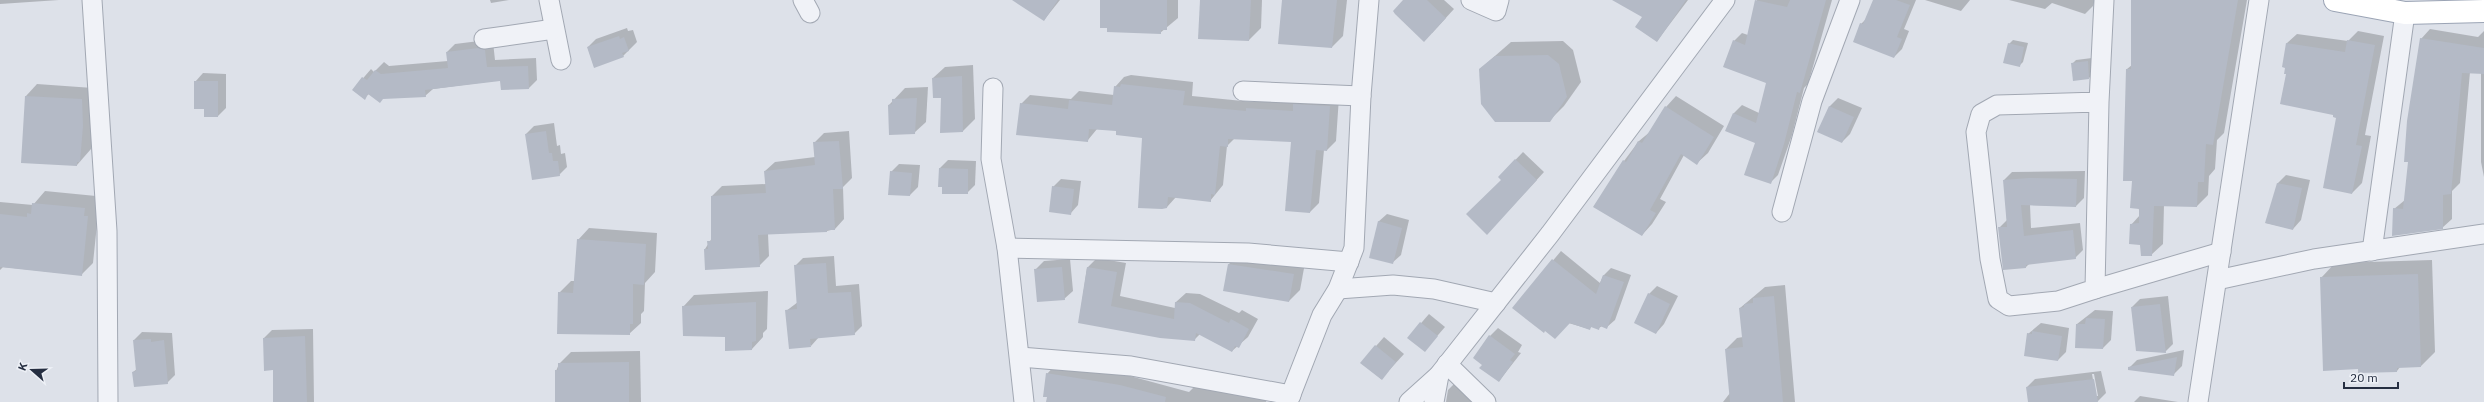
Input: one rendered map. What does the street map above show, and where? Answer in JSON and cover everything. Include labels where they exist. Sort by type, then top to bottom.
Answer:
[{"type":"main road","points":[[2335,0],[2359,2],[2405,13],[2459,6],[2484,11]]},
{"type":"street","points":[[92,0],[107,231],[108,402]]},
{"type":"street","points":[[549,0],[561,60]]},
{"type":"street","points":[[1020,357],[1131,366],[1290,398],[1322,315],[1338,289],[1354,248],[1361,96],[1369,0]]},
{"type":"street","points":[[1471,0],[1496,11],[1499,0]]},
{"type":"street","points":[[1409,402],[1443,370],[1496,303],[1617,146],[1725,0]]},
{"type":"street","points":[[1782,212],[1812,101],[1850,0]]},
{"type":"street","points":[[2095,289],[2099,102],[2104,0]]},
{"type":"street","points":[[2198,402],[2259,0]]},
{"type":"street","points":[[2372,251],[2405,13]]},
{"type":"street","points":[[484,38],[554,29]]},
{"type":"street","points":[[993,88],[991,159],[1007,248],[1024,402]]},
{"type":"street","points":[[1243,91],[1361,96]]},
{"type":"street","points":[[2099,102],[1997,105],[1981,114],[1976,132],[1990,259],[1998,299],[2009,306],[2058,301],[2221,252]]},
{"type":"street","points":[[2216,280],[2314,259],[2484,234]]},
{"type":"street","points":[[1007,248],[1248,253],[1349,262]]},
{"type":"street","points":[[1338,289],[1393,285],[1434,289],[1496,303]]},
{"type":"street","points":[[1434,402],[1443,370]]},
{"type":"street","points":[[1443,370],[1486,402]]},
{"type":"building","points":[[1012,0],[1058,0],[1044,21]]},
{"type":"building","points":[[1100,0],[1167,0],[1167,30],[1161,30],[1161,34],[1107,32],[1107,28],[1100,28]]},
{"type":"building","points":[[1200,0],[1251,0],[1249,41],[1198,39]]},
{"type":"building","points":[[1282,0],[1337,0],[1332,48],[1278,44]]},
{"type":"building","points":[[1403,0],[1427,0],[1446,18],[1424,42],[1393,11]]},
{"type":"building","points":[[1612,0],[1686,0],[1657,42],[1635,27],[1642,17]]},
{"type":"building","points":[[1755,0],[1787,7],[1790,0],[1826,0],[1800,93],[1797,92],[1784,144],[1771,184],[1744,175],[1755,143],[1725,131],[1733,113],[1756,123],[1766,83],[1723,67],[1733,40],[1745,45]]},
{"type":"building","points":[[1873,0],[1896,0],[1910,5],[1897,37],[1902,39],[1894,58],[1853,42],[1860,23],[1863,24]]},
{"type":"building","points":[[2131,0],[2238,0],[2213,145],[2206,144],[2204,182],[2198,182],[2197,207],[2154,206],[2152,256],[2141,256],[2140,245],[2129,244],[2130,224],[2139,223],[2139,209],[2130,208],[2132,181],[2123,181],[2126,69],[2131,69]]},
{"type":"building","points":[[619,36],[620,39],[624,37],[629,51],[622,53],[624,57],[594,68],[587,47]]},
{"type":"building","points":[[2420,38],[2484,48],[2484,74],[2462,73],[2451,194],[2443,195],[2443,229],[2392,236],[2393,208],[2403,209],[2408,162],[2404,162],[2407,121]]},
{"type":"building","points":[[2347,40],[2375,45],[2356,145],[2362,146],[2352,194],[2323,188],[2336,118],[2333,117],[2333,115],[2280,104],[2286,74],[2284,74],[2285,68],[2282,67],[2286,43],[2345,52]]},
{"type":"building","points":[[2008,43],[2024,47],[2020,67],[2003,63]]},
{"type":"building","points":[[478,48],[485,50],[487,67],[528,66],[529,89],[501,90],[500,81],[425,90],[426,97],[383,99],[380,103],[368,94],[365,100],[352,90],[362,77],[367,80],[375,70],[381,74],[448,68],[446,52]]},
{"type":"building","points":[[1548,55],[1559,64],[1567,97],[1550,122],[1495,122],[1481,104],[1479,69],[1495,56]]},
{"type":"building","points":[[2088,61],[2089,79],[2073,81],[2071,63]]},
{"type":"building","points":[[962,76],[963,132],[940,133],[941,98],[933,98],[932,78]]},
{"type":"building","points":[[194,81],[218,81],[218,117],[204,117],[204,109],[194,109]]},
{"type":"building","points":[[1121,84],[1185,91],[1183,105],[1246,111],[1246,108],[1293,111],[1293,104],[1330,106],[1327,151],[1316,150],[1310,213],[1285,211],[1291,142],[1228,139],[1228,147],[1220,146],[1215,195],[1211,194],[1211,202],[1168,197],[1167,208],[1162,209],[1138,208],[1142,138],[1116,135],[1116,131],[1089,129],[1088,142],[1016,135],[1020,103],[1068,109],[1069,100],[1112,105],[1114,86],[1120,87]]},
{"type":"building","points":[[25,96],[82,99],[83,126],[80,162],[77,162],[77,166],[21,163]]},
{"type":"building","points":[[917,98],[915,134],[889,135],[888,105],[892,104],[892,99]]},
{"type":"building","points":[[1665,106],[1714,137],[1697,165],[1681,154],[1650,210],[1656,213],[1642,236],[1593,207],[1623,160],[1626,162],[1638,141],[1642,143]]},
{"type":"building","points":[[1829,106],[1854,117],[1842,143],[1817,132]]},
{"type":"building","points":[[546,131],[549,153],[552,153],[553,161],[558,161],[560,176],[532,180],[525,134]]},
{"type":"building","points":[[839,141],[843,189],[833,189],[835,230],[827,230],[827,232],[758,235],[760,267],[705,270],[704,249],[708,249],[707,241],[711,241],[711,196],[766,193],[764,171],[815,165],[813,142]]},
{"type":"building","points":[[1515,159],[1537,180],[1487,235],[1466,214],[1501,180],[1498,177]]},
{"type":"building","points":[[939,168],[968,169],[968,194],[942,194],[942,187],[938,187]]},
{"type":"building","points":[[890,171],[912,173],[910,196],[888,195]]},
{"type":"building","points":[[2029,178],[2077,179],[2076,207],[2021,205],[2024,236],[2073,230],[2076,259],[2026,265],[2026,268],[2003,270],[1998,227],[2007,227],[2003,180]]},
{"type":"building","points":[[2277,183],[2302,188],[2293,230],[2265,223]]},
{"type":"building","points":[[1052,186],[1074,189],[1071,215],[1049,212]]},
{"type":"building","points":[[32,203],[85,208],[84,216],[88,216],[82,276],[0,267],[0,214],[27,217],[27,213],[31,214]]},
{"type":"building","points":[[1378,221],[1402,228],[1393,264],[1369,258]]},
{"type":"building","points":[[577,239],[646,244],[644,285],[633,284],[633,324],[630,324],[630,335],[557,334],[558,292],[573,293]]},
{"type":"building","points":[[1552,259],[1596,294],[1603,275],[1624,282],[1607,329],[1600,326],[1599,330],[1591,327],[1590,330],[1570,323],[1555,339],[1545,331],[1544,333],[1512,308]]},
{"type":"building","points":[[826,263],[828,293],[851,292],[855,335],[810,339],[811,347],[789,349],[785,310],[797,309],[794,265]]},
{"type":"building","points":[[1228,264],[1294,274],[1289,302],[1223,291]]},
{"type":"building","points":[[1062,267],[1065,300],[1037,302],[1034,269]]},
{"type":"building","points":[[1087,267],[1117,272],[1111,306],[1174,319],[1175,302],[1190,303],[1229,323],[1231,319],[1249,329],[1239,348],[1235,346],[1232,352],[1196,333],[1195,341],[1160,338],[1078,323]]},
{"type":"building","points":[[2418,274],[2421,367],[2397,368],[2397,372],[2358,373],[2358,369],[2323,371],[2320,277]]},
{"type":"building","points":[[1648,293],[1670,304],[1656,334],[1634,323]]},
{"type":"building","points":[[1774,296],[1783,402],[1730,402],[1725,349],[1743,347],[1739,308],[1744,307],[1744,304],[1753,303],[1753,298]]},
{"type":"building","points":[[756,302],[756,341],[752,342],[752,350],[725,351],[725,337],[683,336],[682,306]]},
{"type":"building","points":[[2160,304],[2166,353],[2136,351],[2131,307]]},
{"type":"building","points":[[2086,318],[2105,319],[2103,349],[2075,348],[2076,324],[2085,324]]},
{"type":"building","points":[[1420,322],[1438,336],[1425,352],[1407,338]]},
{"type":"building","points":[[2032,331],[2062,336],[2058,361],[2024,356],[2027,333],[2032,334]]},
{"type":"building","points":[[1489,335],[1515,354],[1510,360],[1513,362],[1499,382],[1479,368],[1482,365],[1473,358]]},
{"type":"building","points":[[305,336],[307,402],[273,402],[273,370],[264,371],[263,338]]},
{"type":"building","points":[[151,339],[151,342],[164,340],[168,384],[134,387],[132,372],[136,371],[133,340]]},
{"type":"building","points":[[1375,345],[1396,362],[1382,380],[1360,363]]},
{"type":"building","points":[[2177,357],[2174,376],[2128,370],[2128,367]]},
{"type":"building","points":[[629,362],[629,402],[555,402],[555,370],[558,370],[558,363]]},
{"type":"building","points":[[1046,373],[1120,385],[1166,397],[1165,402],[1046,402],[1047,397],[1043,397]]},
{"type":"building","points":[[2094,379],[2098,402],[2028,402],[2026,387]]}]
